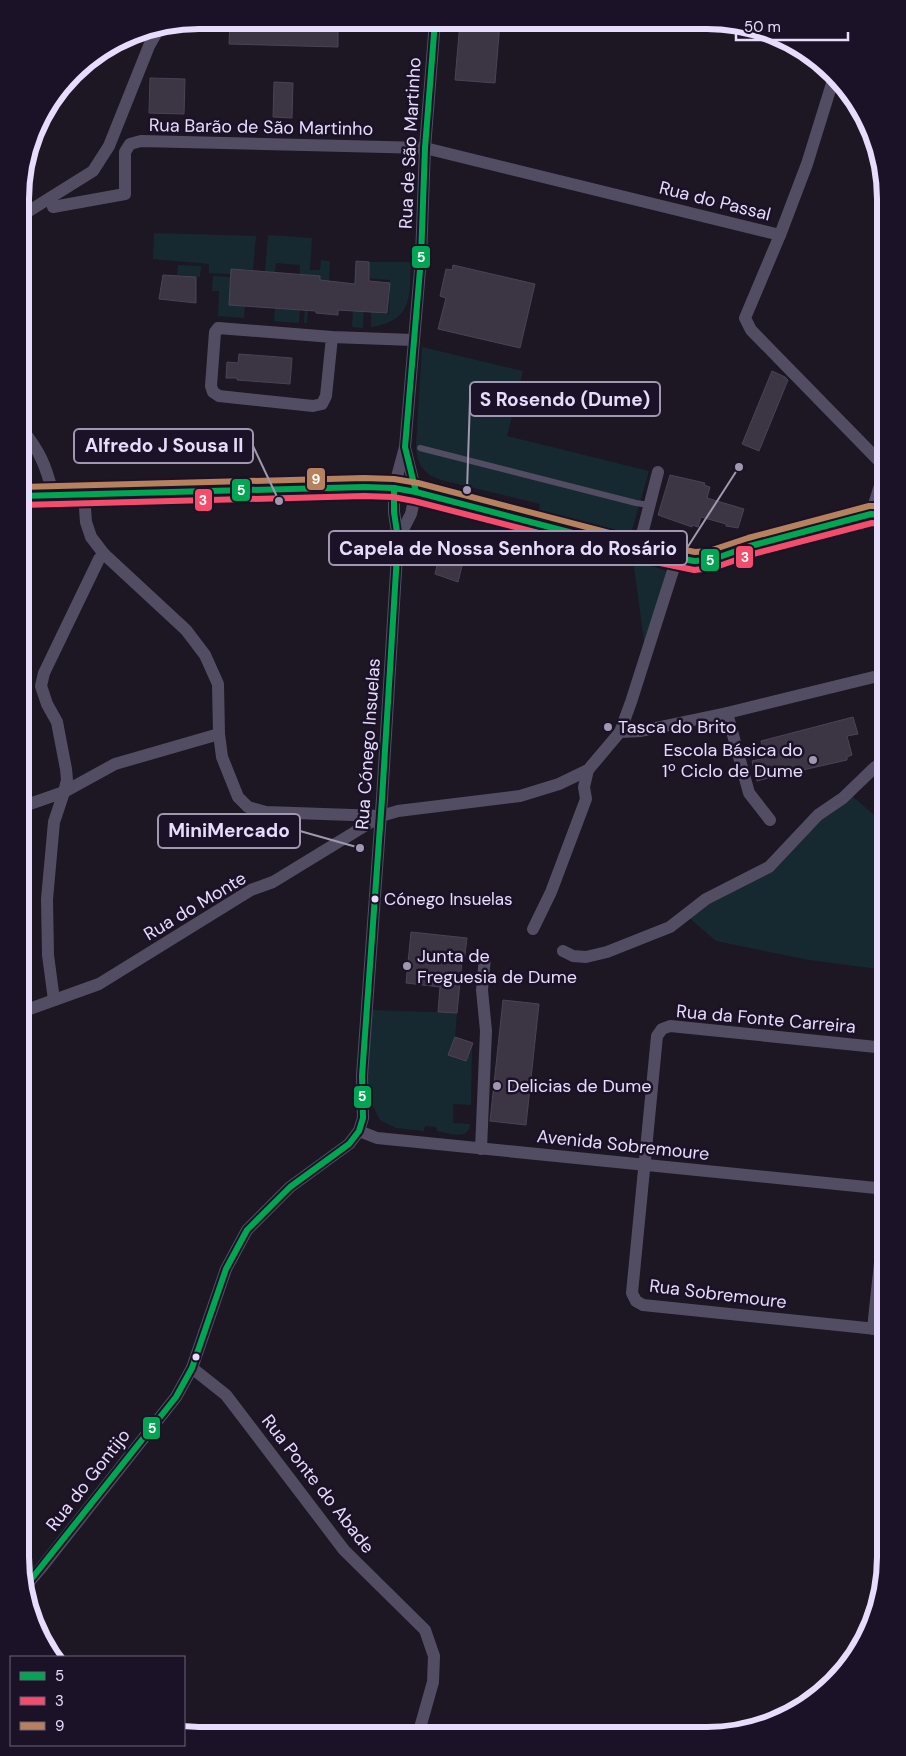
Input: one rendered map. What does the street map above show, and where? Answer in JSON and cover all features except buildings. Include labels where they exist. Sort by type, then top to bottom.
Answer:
[{"type":"street","name":"Rua de São Martinho","points":[[394,488],[405,446],[421,258],[425,148],[434,29]]},
{"type":"street","points":[[29,212],[93,171],[109,146],[155,35]]},
{"type":"street","points":[[780,235],[807,164],[832,84]]},
{"type":"street","name":"Rua Barão de São Martinho","points":[[53,207],[124,194],[125,152],[130,144],[141,141],[425,148]]},
{"type":"street","name":"Rua do Passal","points":[[425,148],[780,235],[745,318],[751,330],[877,459]]},
{"type":"street","points":[[332,336],[326,396],[322,404],[313,406],[219,396],[213,392],[211,386],[215,332],[218,328],[413,340]]},
{"type":"street","points":[[29,438],[36,446],[48,473],[53,494]]},
{"type":"street","name":"Rua de São Martinho","points":[[405,446],[416,492]]},
{"type":"street","points":[[638,550],[658,472]]},
{"type":"street","points":[[29,496],[364,487],[394,488],[462,503],[638,550],[694,561],[711,560],[750,546],[877,514]]},
{"type":"street","name":"Rua Cónego Insuelas","points":[[358,1131],[363,1118],[362,1076],[381,816],[398,539],[394,512],[394,488]]},
{"type":"street","name":"Rua Cónego Insuelas","points":[[398,539],[411,514],[416,492]]},
{"type":"street","points":[[84,494],[86,522],[91,537],[104,554],[186,630],[205,655],[218,684],[219,734],[222,757],[238,797],[248,807],[266,812],[381,816],[398,811],[520,796],[560,784],[588,770],[620,732],[677,558]]},
{"type":"street","points":[[54,1000],[48,955],[47,899],[54,822],[67,780],[58,730],[41,686],[44,673],[99,559],[104,554]]},
{"type":"street","points":[[620,732],[641,731],[727,713],[877,676]]},
{"type":"street","points":[[727,713],[749,794],[770,820]]},
{"type":"street","points":[[29,804],[64,792],[115,764],[219,734]]},
{"type":"street","points":[[563,951],[573,956],[586,957],[607,952],[670,927],[706,899],[769,867],[818,815],[843,798],[877,766]]},
{"type":"street","points":[[533,929],[551,892],[586,799],[584,787],[588,770]]},
{"type":"street","name":"Rua do Monte","points":[[29,1009],[99,984],[251,890],[273,882],[381,816]]},
{"type":"street","points":[[481,1149],[486,1031],[482,990],[485,957]]},
{"type":"street","name":"Rua da Fonte Carreira","points":[[645,1165],[657,1036],[662,1029],[670,1026],[877,1047]]},
{"type":"street","name":"Avenida Sobremoure","points":[[358,1131],[377,1138],[877,1188]]},
{"type":"street","name":"Rua do Gontijo","points":[[31,1580],[176,1397],[192,1368],[226,1269],[247,1230],[290,1187],[349,1144],[358,1131]]},
{"type":"street","name":"Rua Sobremoure","points":[[645,1165],[632,1293],[636,1301],[643,1305],[877,1330]]},
{"type":"street","name":"Rua Ponte do Abade","points":[[192,1368],[226,1395],[344,1550],[425,1630],[434,1656],[433,1682],[420,1727]]},
{"type":"lane","points":[[420,448],[649,505]]},
{"type":"shaded area","points":[[154,233],[256,236],[253,270],[231,269],[231,274],[209,273],[209,264],[153,259]]},
{"type":"shaded area","points":[[268,235],[312,238],[310,270],[320,270],[321,260],[330,261],[329,284],[309,282],[307,323],[304,323],[306,291],[299,290],[300,265],[276,263],[275,272],[265,272]]},
{"type":"shaded area","points":[[369,262],[411,262],[409,296],[402,313],[395,319],[385,324],[371,327],[371,312],[389,314],[390,280],[365,278],[363,328],[352,327],[355,269],[369,269]]},
{"type":"shaded area","points":[[178,265],[201,266],[200,277],[177,275]]},
{"type":"shaded area","points":[[213,276],[231,277],[245,305],[244,318],[218,316],[219,291],[212,291]]},
{"type":"shaded area","points":[[298,294],[301,294],[299,323],[274,321],[275,308],[297,310]]},
{"type":"shaded area","points":[[422,347],[523,371],[507,436],[649,471],[630,537],[539,513],[540,504],[441,480],[430,475],[419,463],[416,452]]},
{"type":"shaded area","points":[[633,559],[672,573],[646,656]]},
{"type":"shaded area","points":[[852,796],[877,817],[877,969],[809,960],[716,941],[688,917],[708,901],[756,878],[821,819]]},
{"type":"shaded area","points":[[372,1010],[457,1013],[455,1037],[448,1055],[466,1061],[472,1046],[471,1105],[453,1104],[453,1123],[470,1124],[466,1133],[457,1135],[437,1131],[436,1127],[425,1126],[424,1131],[396,1128],[380,1120],[370,1100],[367,1085]]},
{"type":"transit line","name":"5","points":[[416,492],[405,447],[421,258],[425,148],[434,29]]},
{"type":"transit line","name":"9","points":[[29,487],[364,478],[394,479],[418,483],[640,541],[695,552],[709,551],[748,538],[869,506],[877,506]]},
{"type":"transit line","name":"5","points":[[29,496],[364,487],[394,488],[416,492],[638,550],[694,561],[711,560],[750,546],[871,514],[877,514]]},
{"type":"transit line","name":"5","points":[[31,1580],[176,1397],[192,1368],[226,1269],[247,1230],[290,1187],[349,1144],[359,1131],[363,1118],[362,1076],[398,539],[394,512],[394,488]]},
{"type":"transit line","name":"3","points":[[29,505],[364,496],[393,497],[636,558],[694,570],[713,568],[753,554],[872,523],[877,523]]},
{"type":"place","name":"Capela de Nossa Senhora do Rosário","points":[[739,467]]},
{"type":"place","name":"S Rosendo (Dume)","points":[[467,490]]},
{"type":"place","name":"Alfredo J Sousa II","points":[[279,501]]},
{"type":"place","name":"Tasca do Brito","points":[[608,727]]},
{"type":"place","name":"Escola Básica do 1º Ciclo de Dume","points":[[813,760]]},
{"type":"place","name":"MiniMercado","points":[[360,848]]},
{"type":"place","name":"Cónego Insuelas","points":[[375,899]]},
{"type":"place","name":"Junta de Freguesia de Dume","points":[[407,966]]},
{"type":"place","name":"Delicias de Dume","points":[[497,1086]]}]
